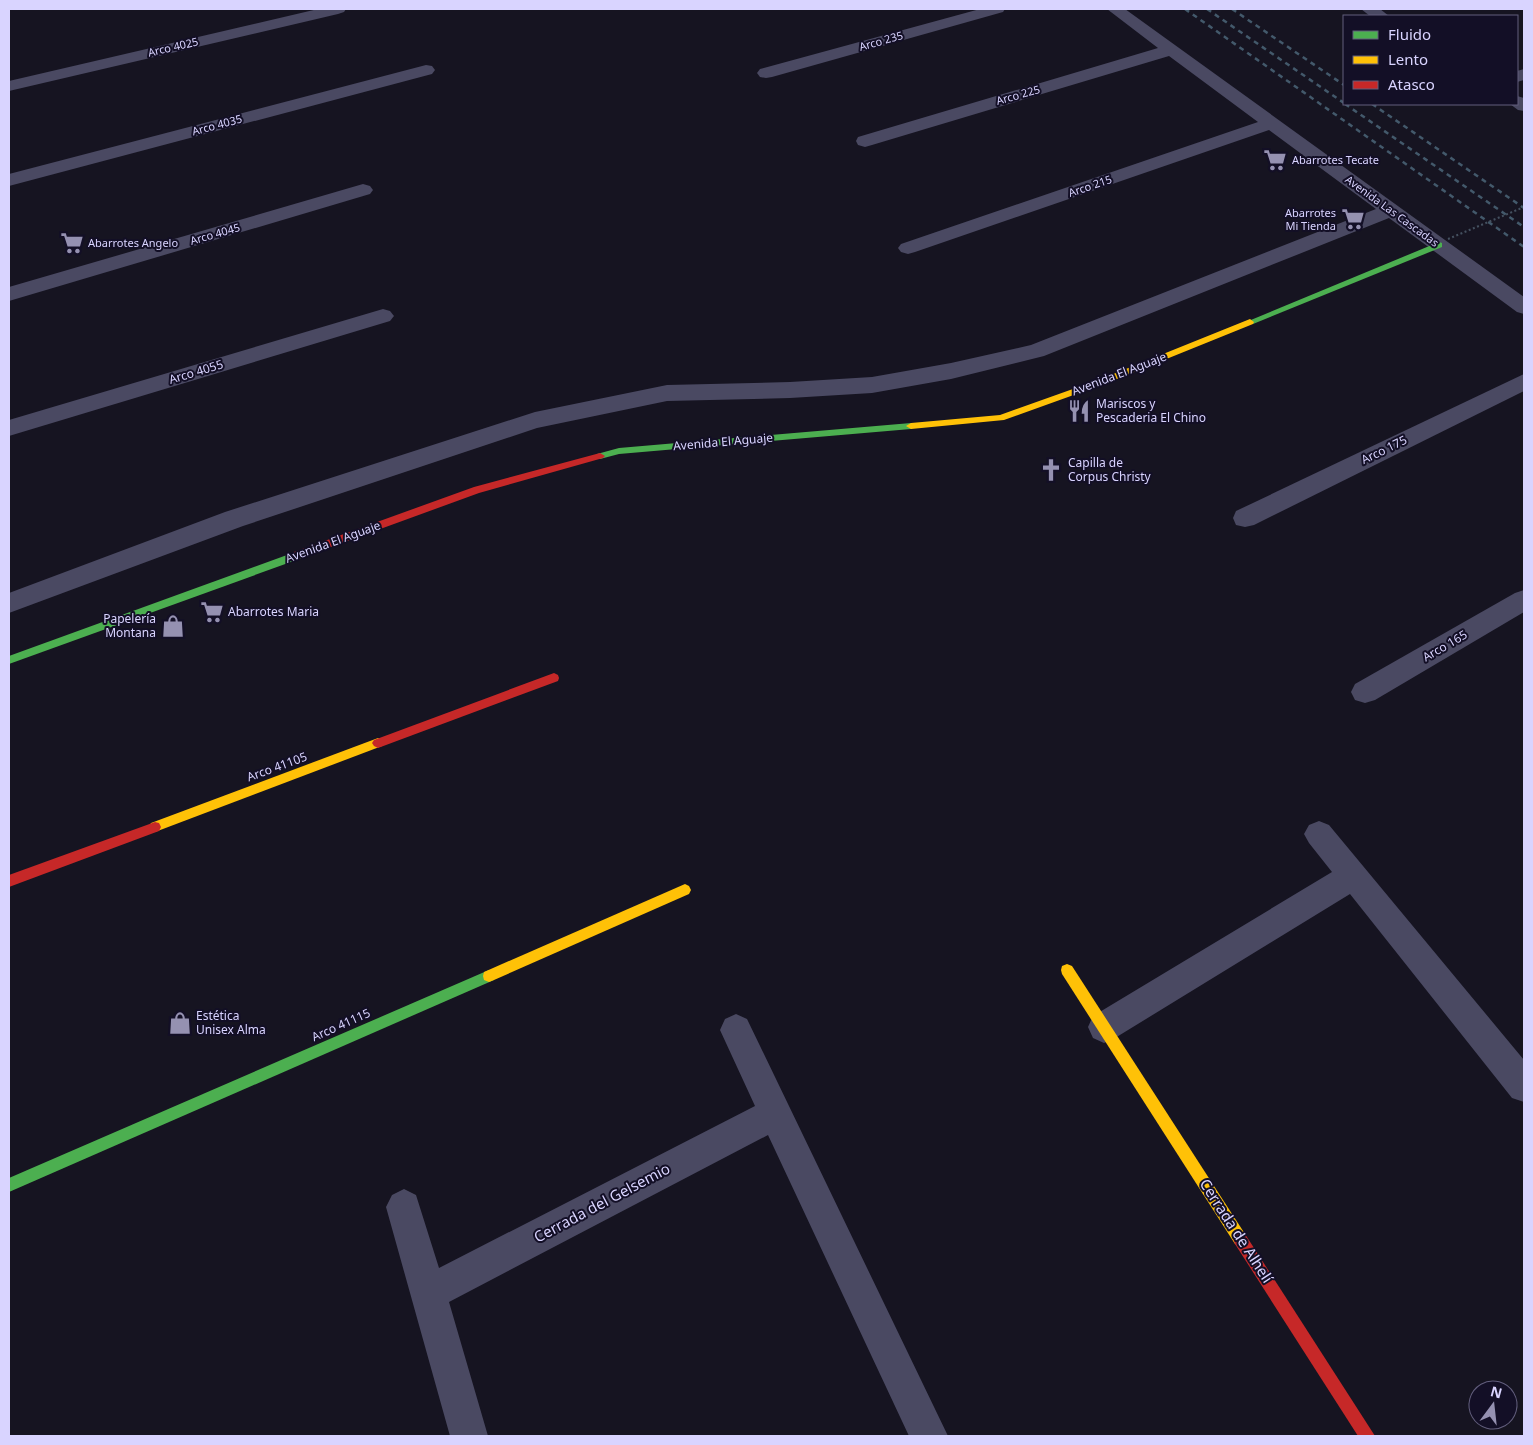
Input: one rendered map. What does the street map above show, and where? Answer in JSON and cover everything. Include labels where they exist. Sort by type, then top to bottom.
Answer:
[{"type":"street","name":"Arco 4025","points":[[9,86],[338,9]]},
{"type":"street","name":"Arco 235","points":[[766,74],[997,9]]},
{"type":"street","name":"Avenida Las Cascadas","points":[[1114,9],[1391,210],[1443,242],[1524,307]]},
{"type":"street","name":"Arco 225","points":[[865,141],[1171,50]]},
{"type":"street","name":"Arco 4035","points":[[9,180],[426,70]]},
{"type":"street","name":"Arco 215","points":[[908,248],[1272,123]]},
{"type":"street","name":"Arco 4045","points":[[9,294],[363,190]]},
{"type":"street","points":[[9,603],[234,519],[535,420],[667,393],[790,390],[872,385],[951,371],[1036,351],[1391,210]]},
{"type":"street","name":"Avenida El Aguaje","points":[[9,660],[477,490],[619,451],[1001,418],[1104,381],[1443,242]]},
{"type":"street","name":"Arco 4055","points":[[9,428],[383,316]]},
{"type":"street","name":"Arco 175","points":[[1245,518],[1524,382]]},
{"type":"street","name":"Arco 165","points":[[1365,692],[1524,600]]},
{"type":"street","name":"Arco 41105","points":[[9,881],[554,678]]},
{"type":"street","points":[[1320,834],[1524,1086]]},
{"type":"street","points":[[1104,1027],[1353,876]]},
{"type":"street","name":"Arco 41115","points":[[9,1184],[685,890]]},
{"type":"street","name":"Cerrada de Alhelí","points":[[1067,970],[1367,1436]]},
{"type":"street","points":[[736,1030],[929,1436]]},
{"type":"street","name":"Cerrada del Gelsemio","points":[[428,1294],[776,1113]]},
{"type":"street","points":[[404,1207],[469,1436]]},
{"type":"path","points":[[1443,242],[1524,207]]},
{"type":"railway","points":[[1185,9],[1524,247]]},
{"type":"railway","points":[[1207,9],[1343,102]]},
{"type":"railway","points":[[1232,9],[1343,84]]},
{"type":"railway","points":[[1346,105],[1524,227]]},
{"type":"railway","points":[[1373,105],[1524,208]]},
{"type":"traffic: fast","points":[[1250,322],[1439,245]]},
{"type":"traffic: fast","points":[[600,456],[619,451],[911,426]]},
{"type":"traffic: fast","points":[[9,660],[298,555]]},
{"type":"traffic: fast","points":[[9,1185],[489,976]]},
{"type":"traffic: slow","points":[[911,426],[1001,418],[1104,381],[1250,322]]},
{"type":"traffic: slow","points":[[155,827],[378,743]]},
{"type":"traffic: slow","points":[[489,976],[685,890]]},
{"type":"traffic: slow","points":[[1067,970],[1240,1239]]},
{"type":"traffic: jam","points":[[298,555],[477,490],[600,456]]},
{"type":"traffic: jam","points":[[378,743],[554,678]]},
{"type":"traffic: jam","points":[[9,881],[155,827]]},
{"type":"traffic: jam","points":[[1240,1239],[1367,1436]]},
{"type":"place","name":"Abarrotes Tecate","points":[[1275,160]]},
{"type":"place","name":"Abarrotes Mi Tienda","points":[[1353,219]]},
{"type":"place","name":"Abarrotes Angelo","points":[[72,243]]},
{"type":"place","name":"Mariscos y Pescaderia El Chino","points":[[1079,411]]},
{"type":"place","name":"Capilla de Corpus Christy","points":[[1051,470]]},
{"type":"place","name":"Abarrotes Maria","points":[[212,612]]},
{"type":"place","name":"Papelería Montana","points":[[173,626]]},
{"type":"place","name":"Estética Unisex Alma","points":[[180,1023]]}]
